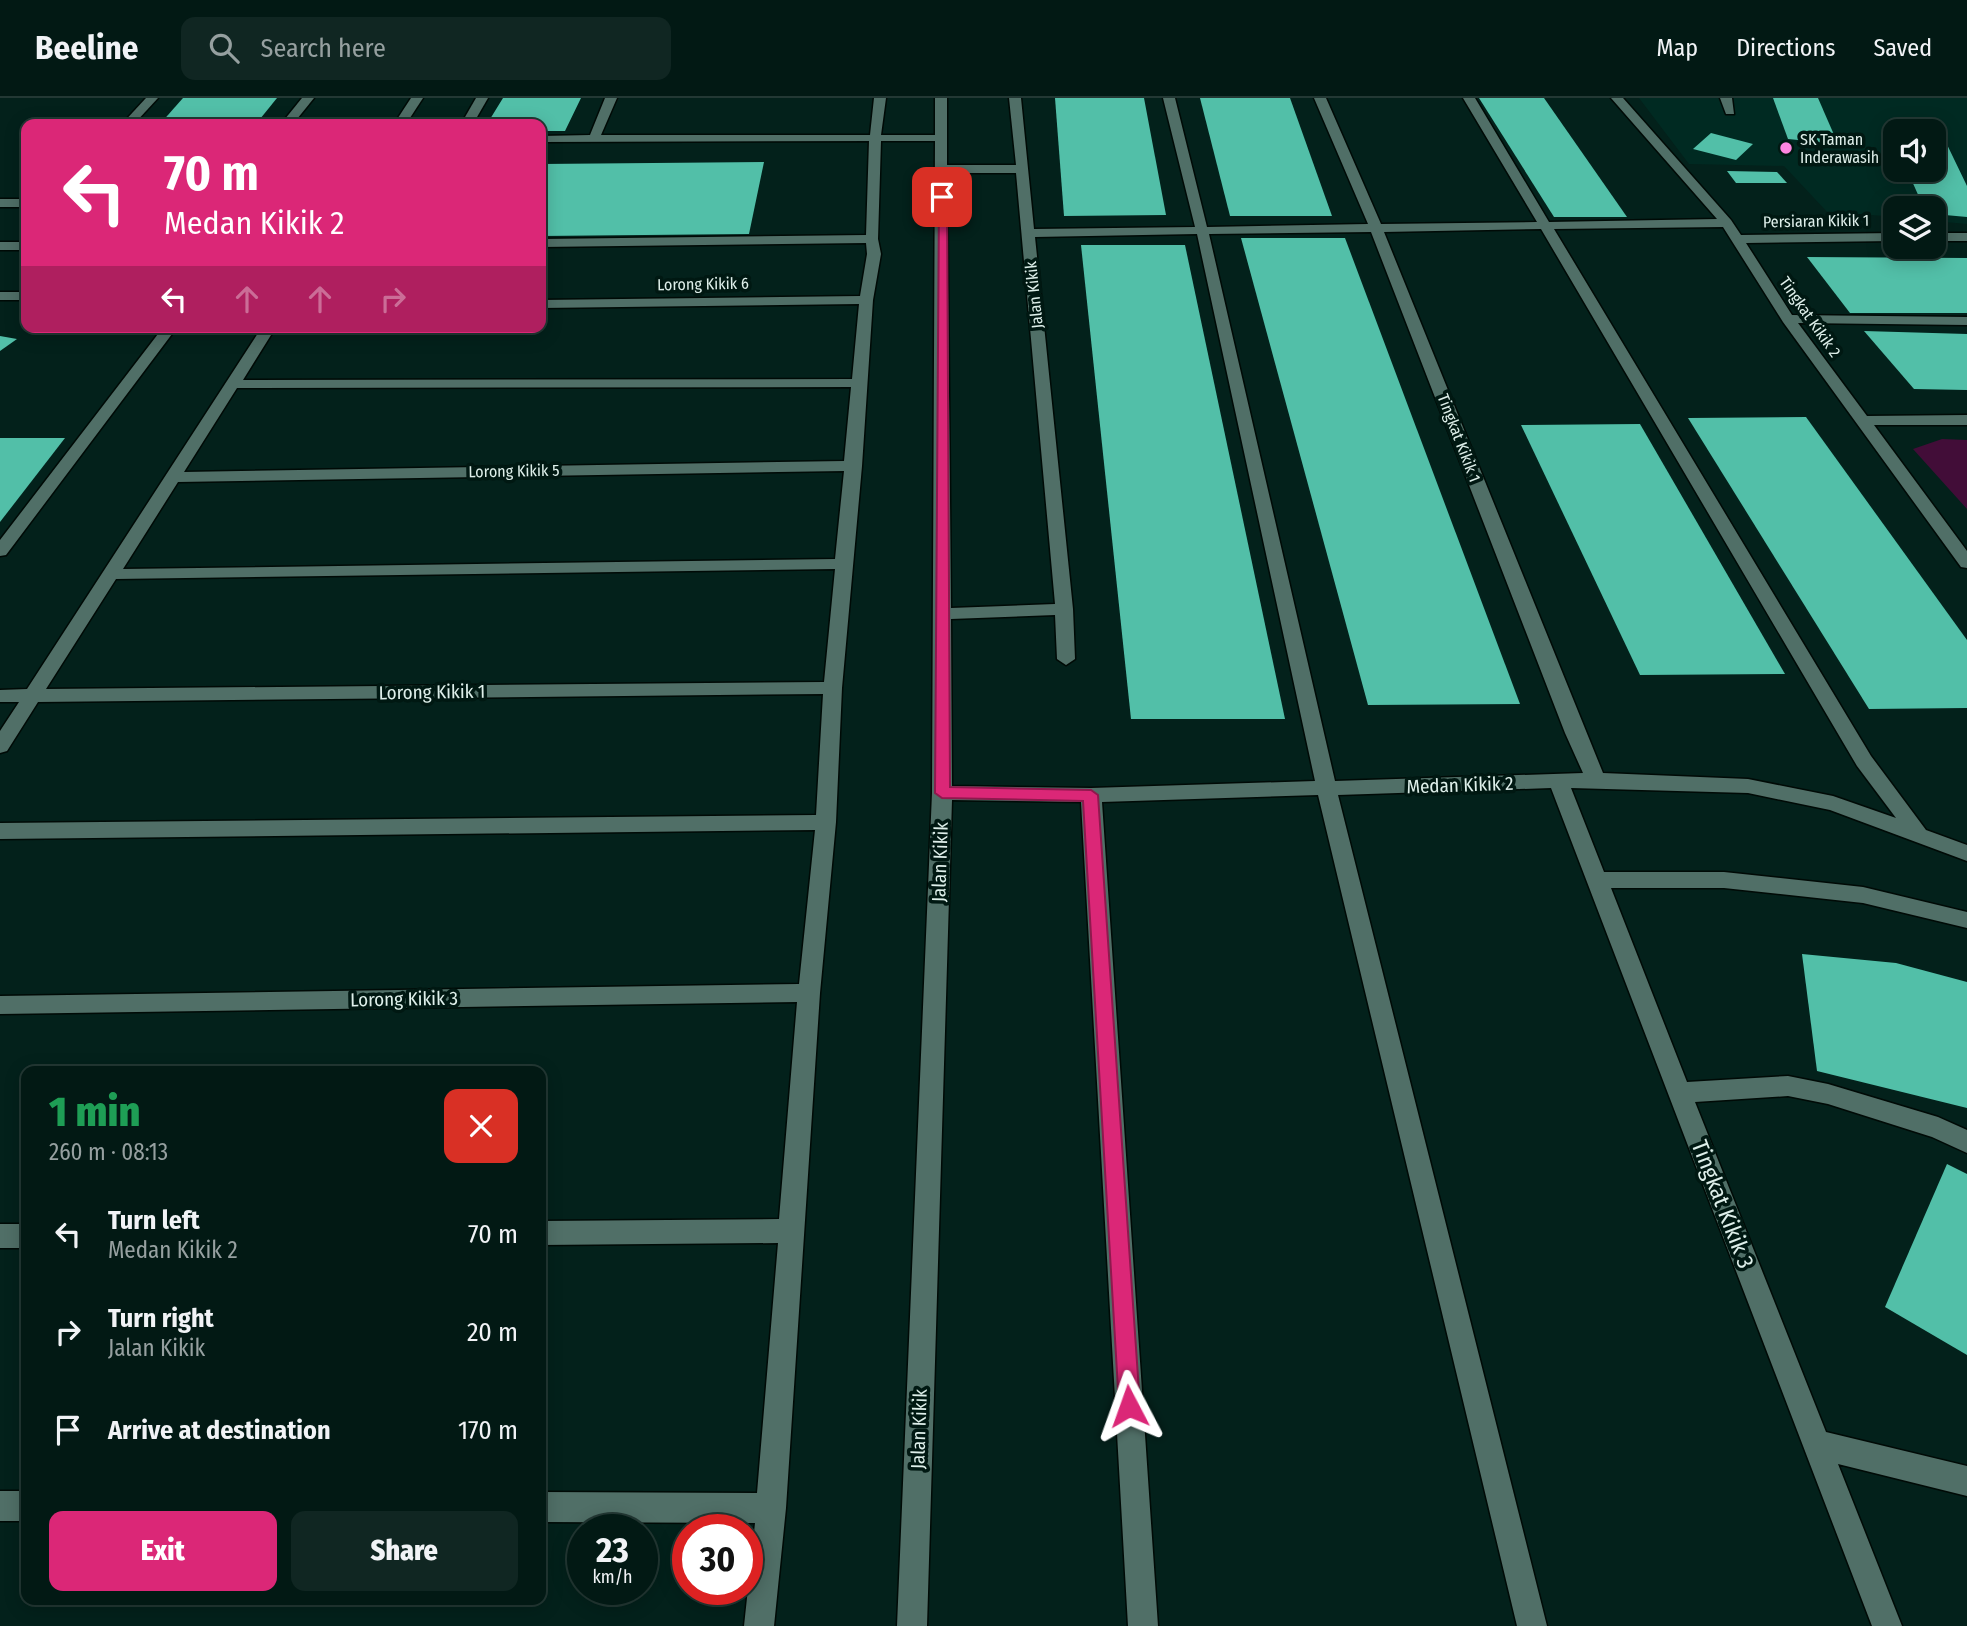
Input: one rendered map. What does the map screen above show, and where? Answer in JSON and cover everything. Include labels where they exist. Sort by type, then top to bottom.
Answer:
[{"type":"street","points":[[133,119],[152,98]]},
{"type":"street","points":[[291,119],[307,98]]},
{"type":"street","points":[[403,119],[416,98]]},
{"type":"street","points":[[470,119],[482,98]]},
{"type":"street","points":[[594,138],[611,98]]},
{"type":"street","points":[[759,1626],[772,1508],[809,993],[826,822],[833,688],[854,466],[866,300],[874,254],[872,239],[875,137],[880,98]]},
{"type":"street","name":"Jalan Kikik","points":[[912,1626],[942,793],[941,98]]},
{"type":"street","name":"Jalan Kikik","points":[[1015,98],[1064,609],[1066,659]]},
{"type":"street","points":[[1169,98],[1202,230],[1327,789],[1532,1626]]},
{"type":"street","name":"Tingkat Kikik 1","points":[[1320,98],[1376,228],[1574,733],[1596,780]]},
{"type":"street","points":[[1469,98],[1864,761],[1919,835]]},
{"type":"street","name":"Tingkat Kikik 2","points":[[1617,98],[1727,223],[1788,319],[1967,563]]},
{"type":"street","points":[[1726,98],[1730,112]]},
{"type":"street","points":[[546,139],[941,138]]},
{"type":"street","points":[[942,169],[1021,169]]},
{"type":"street","points":[[0,203],[21,202]]},
{"type":"street","points":[[1028,233],[1727,223]]},
{"type":"street","name":"Persiaran Kikik 1","points":[[1737,239],[1883,237]]},
{"type":"street","points":[[1946,237],[1967,237]]},
{"type":"street","points":[[546,243],[872,239]]},
{"type":"street","points":[[0,246],[21,246]]},
{"type":"street","points":[[0,296],[21,296]]},
{"type":"street","name":"Lorong Kikik 6","points":[[546,303],[866,300]]},
{"type":"street","points":[[1788,319],[1967,321]]},
{"type":"street","points":[[0,551],[165,333]]},
{"type":"street","points":[[0,746],[265,333]]},
{"type":"street","points":[[233,384],[860,383]]},
{"type":"street","points":[[1863,421],[1967,420]]},
{"type":"street","name":"Lorong Kikik 5","points":[[173,477],[854,466]]},
{"type":"street","points":[[111,574],[844,564]]},
{"type":"street","points":[[942,614],[1064,609]]},
{"type":"street","name":"Lorong Kikik 1","points":[[0,696],[833,688]]},
{"type":"street","name":"Medan Kikik 2","points":[[942,793],[1091,795],[1596,780],[1748,786],[1833,803],[1967,853]]},
{"type":"street","name":"Tingkat Kikik 3","points":[[1559,783],[1887,1626]]},
{"type":"street","points":[[1091,795],[1143,1626]]},
{"type":"street","points":[[0,831],[826,822]]},
{"type":"street","points":[[1597,880],[1724,880],[1863,895],[1967,920]]},
{"type":"street","name":"Lorong Kikik 3","points":[[0,1005],[809,993]]},
{"type":"street","points":[[1679,1093],[1788,1086],[1828,1094],[1938,1128],[1967,1142]]},
{"type":"street","points":[[546,1233],[791,1231]]},
{"type":"street","points":[[0,1236],[21,1236]]},
{"type":"street","points":[[1816,1444],[1967,1481]]},
{"type":"street","points":[[0,1506],[21,1506]]},
{"type":"street","points":[[546,1507],[772,1508]]},
{"type":"shaded area","name":"SK Taman Inderawasih","points":[[1639,98],[1967,98],[1967,224],[1946,222],[1946,196],[1883,196],[1883,216],[1829,214],[1784,166],[1689,164]]},
{"type":"shaded area","points":[[1942,439],[1967,440],[1967,509],[1913,449]]},
{"type":"building","points":[[183,98],[277,98],[260,119],[164,119]]},
{"type":"building","points":[[503,98],[581,98],[565,131],[546,131],[546,119],[490,119]]},
{"type":"building","points":[[1055,98],[1144,98],[1166,215],[1064,216]]},
{"type":"building","points":[[1200,98],[1290,98],[1332,216],[1230,216]]},
{"type":"building","points":[[1479,98],[1544,98],[1627,217],[1554,217]]},
{"type":"building","points":[[1773,98],[1818,98],[1838,144],[1788,139]]},
{"type":"building","points":[[1711,133],[1753,144],[1736,160],[1693,149]]},
{"type":"building","points":[[1946,142],[1967,186],[1967,217],[1946,215],[1946,196],[1919,196],[1912,182],[1946,182]]},
{"type":"building","points":[[764,162],[749,234],[546,236],[546,164]]},
{"type":"building","points":[[1727,171],[1777,172],[1787,183],[1736,183]]},
{"type":"building","points":[[1241,238],[1345,238],[1520,704],[1368,705]]},
{"type":"building","points":[[1081,245],[1185,245],[1285,719],[1131,719]]},
{"type":"building","points":[[1807,257],[1967,258],[1967,313],[1850,313]]},
{"type":"building","points":[[1864,331],[1967,334],[1967,390],[1914,389]]},
{"type":"building","points":[[0,336],[17,339],[0,351]]},
{"type":"building","points":[[1806,417],[1967,640],[1967,708],[1869,709],[1688,418]]},
{"type":"building","points":[[1640,424],[1785,674],[1640,675],[1521,425]]},
{"type":"building","points":[[0,438],[65,438],[0,522]]},
{"type":"building","points":[[1802,954],[1896,963],[1967,982],[1967,1108],[1817,1071]]},
{"type":"building","points":[[1947,1164],[1967,1174],[1967,1355],[1885,1307]]},
{"type":"place","name":"SK Taman Inderawasih","points":[[1786,148]]},
{"type":"route","points":[[942,197],[942,793],[1091,795],[1129,1406]]}]
